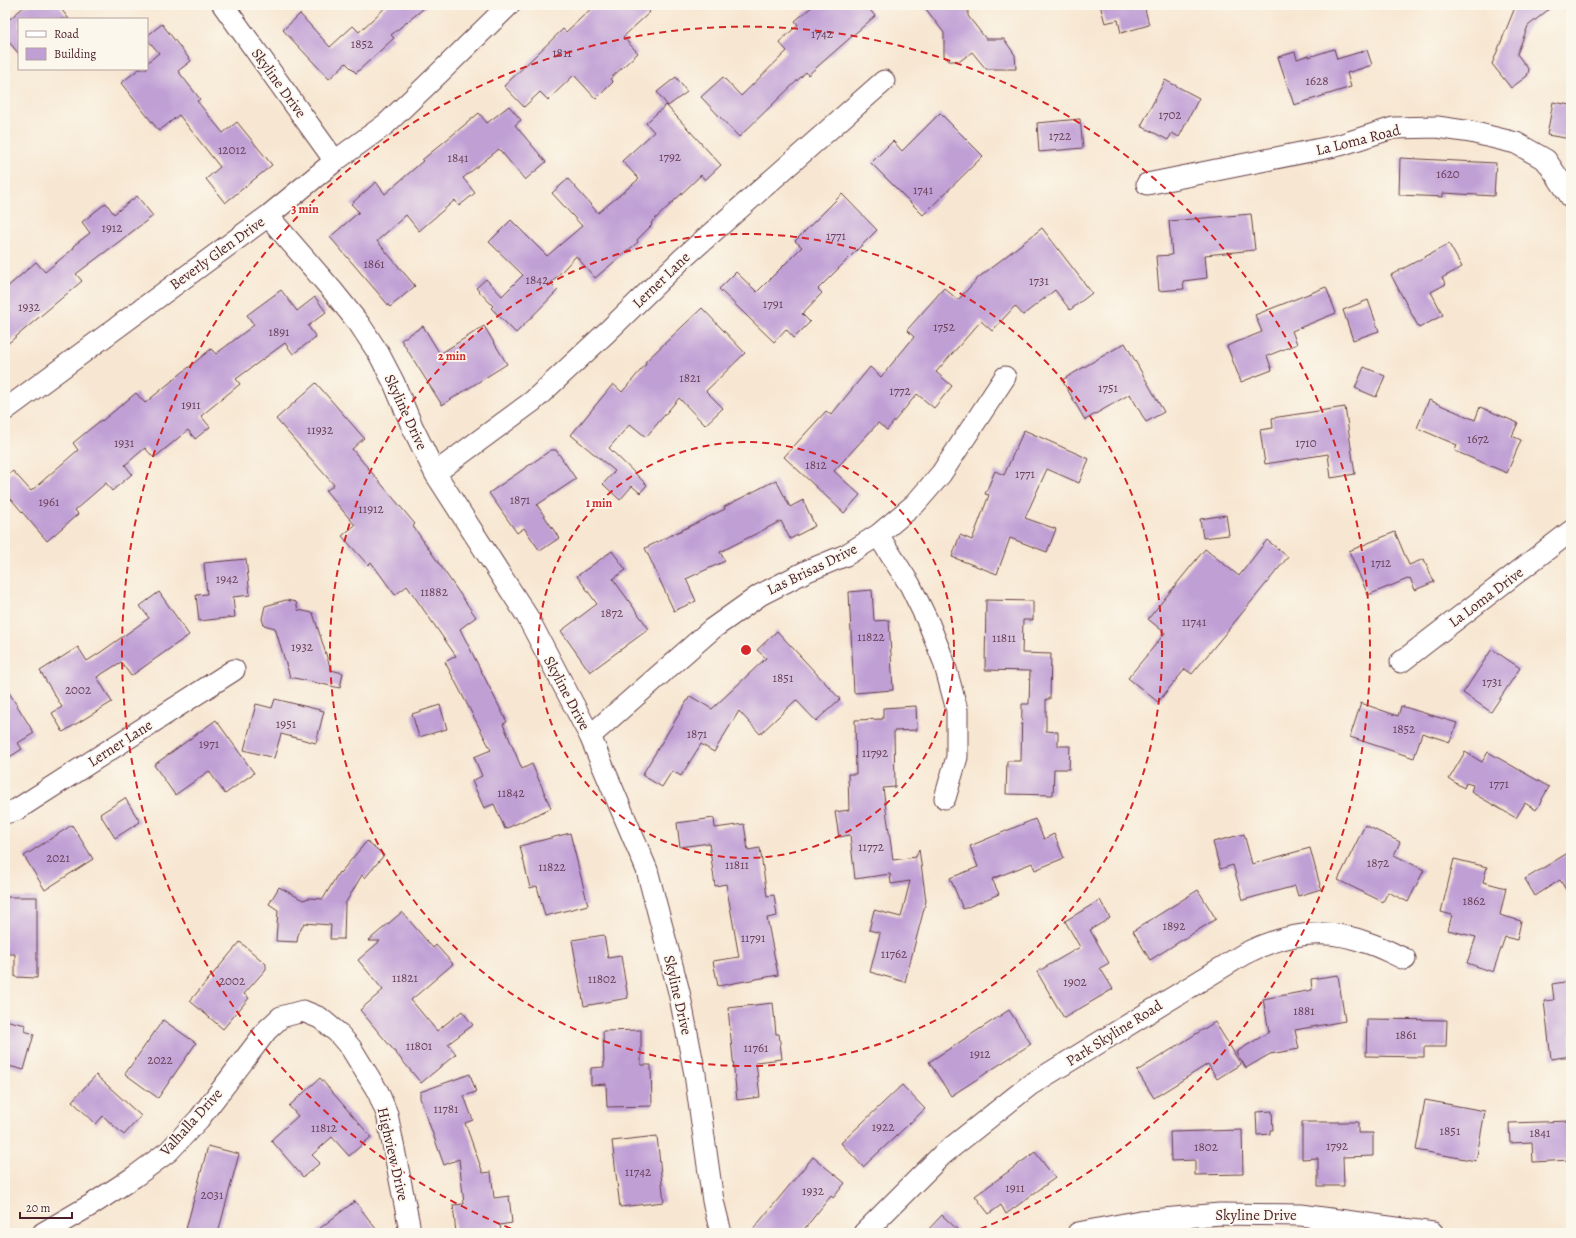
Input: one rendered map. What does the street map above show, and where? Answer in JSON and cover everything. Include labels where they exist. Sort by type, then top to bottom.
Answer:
[{"type":"street","name":"Skyline Drive","points":[[223,5],[335,161]]},
{"type":"street","name":"Beverly Glen Drive","points":[[5,410],[268,216],[335,161],[386,124],[509,5]]},
{"type":"street","name":"Lerner Lane","points":[[435,473],[533,401],[681,260],[884,81]]},
{"type":"street","name":"La Loma Road","points":[[1147,184],[1340,146],[1393,128],[1437,127],[1471,132],[1516,143],[1546,160],[1571,197]]},
{"type":"street","name":"Skyline Drive","points":[[268,216],[360,325],[378,354],[394,383],[412,426],[435,473],[526,616],[590,736],[647,870],[679,992],[695,1074],[713,1201],[721,1233]]},
{"type":"street","name":"Las Brisas Drive","points":[[590,736],[712,629],[760,595],[807,571],[846,555],[878,535],[915,504],[941,474],[1005,378]]},
{"type":"street","name":"La Loma Drive","points":[[1401,662],[1571,531]]},
{"type":"street","points":[[878,535],[910,585],[929,624],[944,662],[957,710],[957,757],[945,798]]},
{"type":"street","name":"Lerner Lane","points":[[5,813],[16,810],[234,670]]},
{"type":"street","name":"Park Skyline Road","points":[[864,1233],[942,1155],[1030,1085],[1244,954],[1266,943],[1290,936],[1332,933],[1368,942],[1405,959]]},
{"type":"street","name":"Valhalla Drive","points":[[43,1233],[91,1205],[134,1177],[169,1151],[199,1118],[267,1030],[281,1017],[303,1011]]},
{"type":"street","name":"Highview Drive","points":[[303,1011],[320,1018],[338,1033],[351,1048],[378,1092],[388,1114],[409,1225],[408,1233]]},
{"type":"street","name":"Skyline Drive","points":[[1078,1233],[1140,1221],[1220,1214],[1301,1215],[1433,1233]]},
{"type":"building","points":[[26,5],[58,5],[68,18],[18,18],[18,53],[5,37],[5,23]]},
{"type":"building","points":[[388,5],[428,5],[391,35],[394,38],[356,73],[346,63],[329,79],[283,30],[300,14],[330,47],[353,26],[359,32]]},
{"type":"building","points":[[595,5],[644,5],[650,12],[623,37],[638,53],[610,79],[613,82],[596,99],[574,75],[548,100],[540,92],[524,107],[504,86],[563,29],[566,32]]},
{"type":"building","points":[[814,5],[866,5],[875,16],[808,75],[806,72],[739,137],[701,97],[723,77],[741,96],[787,51],[779,42],[798,25],[795,21]]},
{"type":"building","points":[[923,5],[968,5],[968,16],[986,39],[1004,39],[1015,55],[1016,69],[986,69],[972,52],[960,61],[949,61],[944,56],[944,33]]},
{"type":"building","points":[[1100,5],[1144,5],[1149,25],[1121,33],[1118,20],[1105,23]]},
{"type":"building","points":[[1516,5],[1554,5],[1528,26],[1517,54],[1529,70],[1527,76],[1511,88],[1492,64]]},
{"type":"building","points":[[162,24],[191,61],[178,71],[200,99],[197,101],[223,133],[237,122],[272,165],[225,203],[206,179],[220,167],[179,115],[159,131],[121,83],[138,70],[148,70],[148,62],[159,53],[148,40],[148,35]]},
{"type":"building","points":[[1334,49],[1337,59],[1367,50],[1372,65],[1347,73],[1351,87],[1294,105],[1278,57],[1295,52],[1297,59],[1309,55],[1309,57]]},
{"type":"building","points":[[676,77],[687,92],[668,106],[657,92]]},
{"type":"building","points":[[1165,80],[1199,98],[1179,137],[1172,133],[1168,140],[1141,126]]},
{"type":"building","points":[[1553,102],[1571,105],[1571,139],[1547,135]]},
{"type":"building","points":[[666,105],[721,165],[705,180],[701,175],[651,223],[652,225],[637,240],[638,242],[595,278],[576,256],[551,283],[558,290],[516,333],[491,308],[493,306],[476,288],[486,279],[502,296],[523,275],[489,242],[511,220],[547,256],[582,226],[552,193],[568,179],[598,213],[639,179],[622,161],[654,132],[646,123]]},
{"type":"building","points":[[509,106],[521,120],[515,125],[546,162],[525,180],[499,149],[463,178],[475,193],[459,206],[455,200],[419,231],[406,215],[377,241],[415,286],[390,307],[330,237],[359,212],[351,204],[376,182],[385,194],[423,161],[422,160],[479,113],[487,123]]},
{"type":"building","points":[[940,113],[983,156],[923,215],[871,163],[893,141],[902,151]]},
{"type":"building","points":[[1080,119],[1083,148],[1039,152],[1037,123]]},
{"type":"building","points":[[1400,158],[1496,163],[1494,196],[1443,193],[1443,197],[1399,195]]},
{"type":"building","points":[[842,194],[877,230],[818,289],[822,293],[802,314],[810,322],[794,338],[786,329],[774,342],[719,289],[736,272],[757,292],[802,247],[795,241]]},
{"type":"building","points":[[137,196],[153,216],[76,274],[82,281],[5,346],[5,289],[36,262],[45,272],[74,248],[73,246],[90,233],[82,222],[106,203],[114,214]]},
{"type":"building","points":[[1251,214],[1255,250],[1205,255],[1207,278],[1183,281],[1184,289],[1159,291],[1156,256],[1172,255],[1169,221]]},
{"type":"building","points":[[1042,228],[1092,293],[1070,310],[1055,290],[1023,315],[1015,306],[992,331],[981,321],[936,372],[952,386],[934,408],[917,394],[887,430],[878,423],[834,471],[860,495],[844,513],[784,457],[826,411],[831,415],[870,367],[881,377],[914,337],[907,330],[944,288],[958,300],[978,278]]},
{"type":"building","points":[[1449,244],[1462,267],[1442,278],[1446,284],[1431,292],[1443,315],[1419,328],[1391,275]]},
{"type":"building","points":[[1326,287],[1336,313],[1292,331],[1297,344],[1267,356],[1272,370],[1241,382],[1227,346],[1262,332],[1255,315]]},
{"type":"building","points":[[281,290],[297,311],[315,297],[326,312],[308,326],[316,337],[293,354],[285,343],[236,379],[240,384],[201,416],[210,427],[195,439],[188,430],[154,458],[145,448],[125,465],[132,474],[112,491],[106,483],[75,510],[78,514],[47,541],[5,492],[5,478],[13,471],[31,491],[78,450],[73,443],[101,420],[102,421],[136,393],[145,403],[211,349],[216,354],[254,325],[247,315]]},
{"type":"building","points":[[1368,300],[1379,331],[1353,340],[1343,310]]},
{"type":"building","points":[[702,308],[745,353],[706,391],[723,408],[705,425],[679,398],[646,437],[630,424],[609,448],[647,485],[640,493],[632,486],[620,500],[603,484],[615,471],[571,435],[613,384],[622,392],[646,364],[645,362]]},
{"type":"building","points":[[423,326],[440,354],[484,326],[507,364],[442,405],[401,340]]},
{"type":"building","points":[[1125,343],[1164,412],[1146,422],[1130,394],[1085,420],[1062,380]]},
{"type":"building","points":[[1364,367],[1385,376],[1376,397],[1355,388]]},
{"type":"building","points":[[316,383],[364,438],[352,449],[415,524],[413,526],[476,617],[460,629],[507,722],[503,724],[522,769],[532,764],[551,808],[505,829],[494,804],[484,808],[472,781],[482,776],[474,757],[491,750],[445,662],[456,656],[407,586],[395,595],[371,562],[368,565],[342,536],[355,525],[326,491],[334,485],[276,419]]},
{"type":"building","points":[[1429,400],[1475,420],[1480,407],[1518,423],[1512,436],[1521,440],[1507,473],[1455,451],[1457,445],[1417,428]]},
{"type":"building","points":[[1345,407],[1355,474],[1331,478],[1328,454],[1265,464],[1260,430],[1273,428],[1272,418]]},
{"type":"building","points":[[1024,430],[1089,459],[1079,483],[1047,469],[1025,518],[1056,529],[1047,552],[1010,538],[997,574],[952,557],[960,535],[972,540],[989,495],[985,494],[995,471],[1004,475]]},
{"type":"building","points":[[551,450],[556,450],[576,479],[537,505],[559,538],[540,551],[524,528],[517,533],[489,493]]},
{"type":"building","points":[[776,480],[790,507],[803,500],[815,526],[790,539],[781,521],[720,552],[725,561],[686,579],[696,601],[674,611],[645,548],[725,509],[724,507]]},
{"type":"building","points":[[1226,515],[1229,535],[1203,538],[1200,519]]},
{"type":"building","points":[[1395,532],[1409,565],[1424,559],[1434,582],[1415,590],[1410,578],[1368,595],[1349,551]]},
{"type":"building","points":[[1267,540],[1288,557],[1192,674],[1185,669],[1158,702],[1128,678],[1165,633],[1148,619],[1205,549],[1239,576]]},
{"type":"building","points":[[612,551],[626,570],[613,579],[649,629],[590,672],[561,631],[597,604],[577,576]]},
{"type":"building","points":[[246,559],[250,595],[233,597],[235,617],[199,621],[196,595],[207,594],[204,563]]},
{"type":"building","points":[[872,590],[874,621],[889,620],[893,690],[854,693],[849,592]]},
{"type":"building","points":[[159,592],[189,635],[131,676],[121,662],[97,677],[112,702],[63,732],[52,713],[62,707],[40,671],[78,647],[87,661],[101,652],[149,618],[140,606]]},
{"type":"building","points":[[286,600],[296,602],[298,610],[313,613],[331,670],[343,673],[340,688],[290,677],[275,628],[264,625],[262,619],[265,606]]},
{"type":"building","points":[[986,600],[1033,601],[1033,620],[1023,620],[1022,653],[1051,654],[1050,699],[1046,699],[1046,731],[1058,732],[1058,746],[1070,746],[1069,769],[1054,769],[1053,795],[1006,794],[1007,761],[1021,761],[1022,704],[1029,704],[1030,671],[985,670]]},
{"type":"building","points":[[777,631],[840,699],[816,721],[796,700],[760,734],[739,711],[714,752],[701,744],[681,776],[672,771],[662,787],[642,775],[690,696],[712,709],[766,658],[757,650]]},
{"type":"building","points":[[1492,649],[1520,668],[1491,712],[1463,693]]},
{"type":"building","points":[[5,686],[34,733],[18,743],[22,749],[5,760]]},
{"type":"building","points":[[275,699],[324,711],[316,743],[281,734],[274,758],[244,750],[256,704],[272,708]]},
{"type":"building","points":[[1361,703],[1398,716],[1401,706],[1457,723],[1450,742],[1422,733],[1414,758],[1350,737]]},
{"type":"building","points":[[440,705],[447,729],[419,737],[412,714]]},
{"type":"building","points":[[916,706],[917,730],[894,731],[895,787],[883,788],[893,860],[916,857],[919,849],[926,901],[905,982],[870,972],[880,933],[869,930],[874,910],[901,917],[910,881],[891,884],[890,874],[855,879],[850,835],[839,837],[835,812],[849,810],[848,774],[856,774],[855,720],[883,719],[883,708]]},
{"type":"building","points":[[216,720],[254,773],[225,794],[209,771],[175,795],[154,765]]},
{"type":"building","points":[[1465,752],[1482,762],[1488,752],[1549,787],[1536,810],[1525,803],[1516,818],[1471,792],[1473,785],[1466,783],[1464,788],[1449,779]]},
{"type":"building","points":[[125,798],[140,822],[115,838],[100,814]]},
{"type":"building","points":[[714,818],[715,828],[744,824],[748,850],[760,848],[767,896],[774,895],[777,916],[767,918],[778,975],[718,986],[713,961],[739,957],[726,884],[715,886],[709,843],[680,847],[677,823]]},
{"type":"building","points":[[1035,819],[1044,839],[1054,834],[1064,858],[1035,870],[1032,863],[992,879],[999,894],[963,909],[950,878],[978,867],[970,846]]},
{"type":"building","points":[[72,825],[93,859],[45,890],[24,856]]},
{"type":"building","points":[[1365,825],[1400,842],[1394,855],[1424,870],[1408,902],[1388,892],[1383,902],[1338,880]]},
{"type":"building","points":[[570,833],[588,905],[545,916],[537,886],[530,888],[520,846]]},
{"type":"building","points":[[1244,834],[1252,864],[1310,848],[1321,889],[1298,896],[1295,886],[1243,900],[1233,865],[1220,869],[1213,842]]},
{"type":"building","points":[[367,841],[384,855],[365,878],[362,875],[345,904],[344,939],[330,939],[331,925],[304,923],[298,935],[297,942],[276,941],[278,910],[269,904],[279,887],[303,900],[309,898],[323,899],[339,872],[340,873]]},
{"type":"building","points":[[1571,851],[1571,898],[1560,880],[1535,896],[1525,879]]},
{"type":"building","points":[[1454,859],[1487,867],[1483,882],[1506,888],[1500,915],[1521,921],[1517,940],[1505,937],[1493,972],[1467,963],[1476,937],[1448,930],[1452,915],[1441,912]]},
{"type":"building","points":[[1198,890],[1216,919],[1150,960],[1133,931]]},
{"type":"building","points":[[5,897],[37,897],[37,978],[15,977],[15,954],[5,954]]},
{"type":"building","points":[[1100,900],[1110,918],[1090,930],[1109,963],[1100,968],[1113,989],[1064,1018],[1037,972],[1080,947],[1065,921]]},
{"type":"building","points":[[402,912],[433,948],[436,945],[453,964],[411,1000],[437,1031],[462,1011],[473,1025],[448,1044],[456,1054],[421,1083],[360,1010],[383,990],[358,960],[380,941],[368,941]]},
{"type":"building","points":[[604,935],[608,958],[621,956],[628,998],[584,1006],[572,940]]},
{"type":"building","points":[[240,942],[266,964],[266,969],[244,994],[249,998],[223,1029],[190,1001]]},
{"type":"building","points":[[1338,975],[1345,1021],[1295,1030],[1299,1049],[1270,1054],[1246,1068],[1236,1052],[1269,1032],[1263,999],[1312,990],[1311,979]]},
{"type":"building","points":[[1571,981],[1571,1056],[1551,1059],[1544,1001],[1554,1000],[1552,984]]},
{"type":"building","points":[[773,1003],[776,1034],[779,1034],[782,1059],[756,1062],[760,1097],[737,1100],[728,1008]]},
{"type":"building","points":[[1009,1010],[1031,1044],[951,1096],[929,1062]]},
{"type":"building","points":[[1367,1019],[1447,1020],[1446,1047],[1424,1047],[1424,1057],[1366,1056]]},
{"type":"building","points":[[5,1020],[26,1025],[24,1031],[34,1034],[24,1070],[5,1065]]},
{"type":"building","points":[[163,1020],[196,1043],[158,1098],[125,1074]]},
{"type":"building","points":[[1215,1022],[1241,1064],[1217,1079],[1208,1064],[1154,1098],[1137,1071]]},
{"type":"building","points":[[641,1030],[641,1065],[651,1065],[652,1106],[607,1107],[606,1084],[591,1085],[591,1068],[604,1067],[603,1031]]},
{"type":"building","points":[[470,1074],[476,1092],[464,1096],[473,1120],[465,1123],[483,1173],[491,1172],[494,1198],[509,1196],[512,1223],[500,1225],[501,1233],[456,1233],[453,1205],[464,1204],[459,1159],[444,1165],[420,1098],[420,1092]]},
{"type":"building","points":[[96,1075],[141,1116],[124,1135],[103,1116],[96,1124],[72,1101]]},
{"type":"building","points":[[320,1078],[371,1137],[349,1156],[332,1137],[312,1155],[320,1163],[303,1177],[271,1140],[298,1116],[289,1106]]},
{"type":"building","points":[[902,1085],[925,1109],[863,1167],[841,1143]]},
{"type":"building","points":[[1425,1100],[1485,1111],[1476,1161],[1416,1150]]},
{"type":"building","points":[[1272,1111],[1273,1130],[1270,1130],[1270,1134],[1257,1135],[1256,1112]]},
{"type":"building","points":[[1571,1121],[1571,1160],[1533,1162],[1532,1142],[1510,1143],[1509,1123]]},
{"type":"building","points":[[1302,1122],[1358,1122],[1358,1133],[1373,1133],[1373,1156],[1343,1157],[1344,1186],[1318,1186],[1318,1158],[1302,1159]]},
{"type":"building","points":[[1242,1130],[1243,1174],[1195,1175],[1195,1160],[1171,1161],[1170,1132]]},
{"type":"building","points":[[657,1136],[664,1202],[620,1207],[612,1141]]},
{"type":"building","points":[[208,1146],[239,1154],[218,1233],[185,1233]]},
{"type":"building","points":[[1035,1152],[1055,1178],[1006,1214],[1001,1205],[989,1214],[975,1196]]},
{"type":"building","points":[[813,1157],[845,1183],[833,1198],[831,1196],[801,1233],[750,1233]]},
{"type":"building","points":[[355,1201],[379,1233],[314,1233]]},
{"type":"building","points":[[942,1215],[961,1233],[925,1233]]}]
